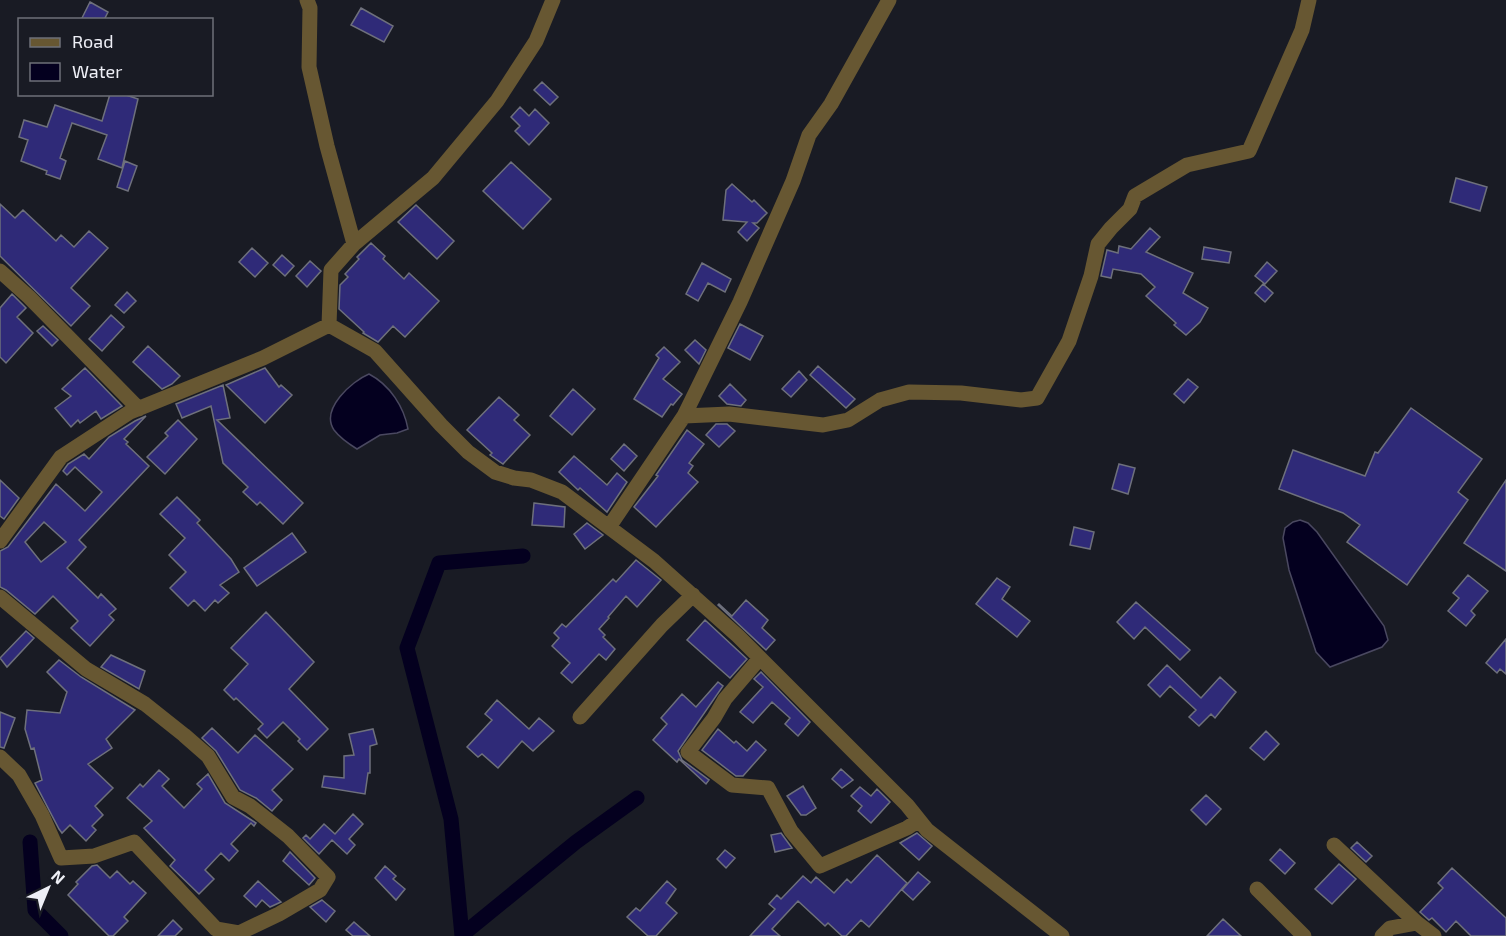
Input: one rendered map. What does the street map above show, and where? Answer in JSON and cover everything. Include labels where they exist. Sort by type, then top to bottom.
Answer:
[{"type":"street","points":[[307,0],[310,8],[309,67],[327,146],[354,243]]},
{"type":"street","points":[[329,324],[331,270],[354,243],[433,178],[490,110],[536,42],[553,0]]},
{"type":"street","points":[[609,526],[684,416],[740,303],[793,181],[809,135],[831,104],[889,0]]},
{"type":"street","points":[[684,416],[729,414],[822,425],[848,420],[880,400],[909,392],[961,393],[1021,400],[1037,398],[1069,342],[1091,276],[1098,244],[1130,209],[1135,196],[1187,165],[1249,151],[1302,30],[1309,0]]},
{"type":"street","points":[[0,271],[29,297],[138,409]]},
{"type":"street","points":[[0,541],[61,457],[130,412],[263,358],[329,324]]},
{"type":"street","points":[[329,324],[375,351],[468,452],[495,471],[514,478],[531,480],[562,492],[609,526],[693,595],[760,658],[907,805],[927,830],[1062,936]]},
{"type":"street","points":[[580,717],[662,625],[693,595]]},
{"type":"street","points":[[0,597],[86,669],[145,704],[184,735],[208,756],[233,797],[250,806],[288,836],[328,877],[320,890],[279,914],[239,933],[216,929],[134,842],[94,856],[61,858],[42,815],[20,775],[0,757]]},
{"type":"street","points":[[760,658],[725,699],[714,718],[688,752],[732,785],[768,789],[791,831],[820,866],[898,832],[919,820]]},
{"type":"street","points":[[1334,845],[1417,923],[1434,936]]},
{"type":"street","points":[[1257,890],[1304,936]]},
{"type":"street","points":[[1382,936],[1390,928],[1417,923]]},
{"type":"water","points":[[369,374],[390,390],[395,397],[408,429],[380,435],[357,449],[334,430],[331,413],[334,405],[347,389]]},
{"type":"water","points":[[1300,520],[1308,523],[1317,532],[1384,626],[1388,640],[1382,647],[1330,667],[1316,652],[1289,570],[1283,538],[1285,528]]},
{"type":"building","points":[[90,2],[108,12],[105,18],[82,18]]},
{"type":"building","points":[[361,8],[393,26],[384,42],[351,25]]},
{"type":"building","points":[[542,82],[558,97],[550,105],[534,90]]},
{"type":"building","points":[[109,96],[129,96],[138,99],[122,168],[98,159],[107,135],[72,123],[60,158],[66,161],[60,179],[46,174],[47,171],[21,161],[28,140],[19,137],[24,120],[47,127],[55,105],[102,121]]},
{"type":"building","points":[[520,107],[529,116],[535,109],[549,123],[529,145],[515,131],[520,126],[511,117]]},
{"type":"building","points":[[125,161],[137,166],[128,191],[117,187]]},
{"type":"building","points":[[511,162],[551,199],[523,229],[483,191]]},
{"type":"building","points":[[1456,178],[1487,187],[1480,211],[1450,202]]},
{"type":"building","points":[[732,184],[767,213],[757,223],[753,223],[759,228],[747,241],[738,232],[747,222],[723,220],[726,190]]},
{"type":"building","points":[[0,204],[15,218],[23,210],[56,241],[61,235],[74,247],[89,231],[108,248],[71,288],[90,306],[71,326],[0,256]]},
{"type":"building","points":[[416,205],[454,241],[437,259],[398,222]]},
{"type":"building","points":[[1150,228],[1160,237],[1146,252],[1193,273],[1183,293],[1208,308],[1200,322],[1186,335],[1146,296],[1155,287],[1141,274],[1113,269],[1111,278],[1101,276],[1107,250],[1118,253],[1119,246],[1131,249]]},
{"type":"building","points":[[371,243],[385,256],[383,259],[404,279],[409,273],[439,301],[405,337],[393,326],[378,342],[363,333],[339,309],[340,285],[348,277],[345,274]]},
{"type":"building","points":[[1204,247],[1231,252],[1229,263],[1202,259]]},
{"type":"building","points":[[252,248],[268,263],[255,277],[239,262]]},
{"type":"building","points":[[282,255],[294,266],[285,276],[273,265]]},
{"type":"building","points":[[310,261],[321,271],[307,287],[296,276]]},
{"type":"building","points":[[1267,262],[1277,271],[1265,284],[1255,276]]},
{"type":"building","points":[[702,263],[731,279],[725,292],[708,283],[698,301],[686,294]]},
{"type":"building","points":[[1263,284],[1273,293],[1265,302],[1255,293]]},
{"type":"building","points":[[127,292],[136,301],[124,313],[115,305]]},
{"type":"building","points":[[12,294],[26,308],[17,317],[33,333],[6,363],[0,357],[0,308]]},
{"type":"building","points":[[111,315],[124,327],[102,351],[89,339]]},
{"type":"building","points":[[740,324],[763,336],[750,360],[728,348]]},
{"type":"building","points":[[43,326],[58,340],[52,346],[37,331]]},
{"type":"building","points":[[695,340],[706,350],[699,364],[685,350]]},
{"type":"building","points":[[148,346],[180,376],[172,384],[162,389],[133,362]]},
{"type":"building","points":[[664,347],[680,362],[663,379],[682,394],[662,417],[634,399],[659,358],[656,355]]},
{"type":"building","points":[[818,366],[855,399],[846,408],[810,375]]},
{"type":"building","points":[[85,368],[122,406],[101,419],[96,411],[80,423],[78,420],[71,427],[55,408],[71,396],[62,389]]},
{"type":"building","points":[[265,368],[279,387],[281,385],[292,395],[265,423],[226,385]]},
{"type":"building","points":[[799,371],[807,380],[791,397],[782,389]]},
{"type":"building","points":[[1188,379],[1198,387],[1184,403],[1174,394]]},
{"type":"building","points":[[730,384],[746,400],[741,406],[727,404],[719,396]]},
{"type":"building","points":[[223,385],[230,418],[217,420],[303,503],[283,524],[260,502],[257,505],[243,492],[248,487],[223,463],[211,406],[182,418],[176,404]]},
{"type":"building","points":[[573,389],[595,409],[572,435],[550,416]]},
{"type":"building","points":[[499,397],[519,415],[514,420],[530,435],[503,464],[490,455],[492,453],[467,430]]},
{"type":"building","points":[[1411,408],[1482,459],[1458,492],[1468,500],[1407,585],[1347,542],[1360,525],[1343,513],[1279,489],[1293,450],[1365,476],[1375,452],[1378,453]]},
{"type":"building","points":[[146,416],[124,439],[128,442],[126,444],[149,466],[79,540],[86,547],[67,568],[98,598],[101,594],[116,609],[109,615],[114,620],[90,646],[71,628],[78,621],[53,596],[35,614],[0,587],[0,551],[8,547],[56,484],[85,511],[102,492],[75,467],[67,475],[63,471],[68,464],[84,454],[89,459],[109,437]],"holes":[[[44,522],[66,542],[41,562],[25,542]]]},
{"type":"building","points":[[178,420],[197,439],[165,474],[147,457],[168,436],[165,433]]},
{"type":"building","points":[[716,424],[727,424],[735,431],[719,447],[706,435]]},
{"type":"building","points":[[687,430],[704,444],[689,463],[693,466],[688,473],[698,482],[656,527],[634,507],[658,476],[656,475]]},
{"type":"building","points":[[624,444],[637,456],[624,471],[611,459]]},
{"type":"building","points":[[574,456],[607,485],[617,473],[627,482],[607,512],[559,472]]},
{"type":"building","points":[[1119,464],[1135,468],[1128,494],[1112,489]]},
{"type":"building","points":[[0,480],[19,498],[4,519],[0,516]]},
{"type":"building","points":[[1506,480],[1506,571],[1464,543]]},
{"type":"building","points":[[177,497],[200,520],[197,523],[231,559],[239,572],[220,585],[229,593],[218,603],[215,600],[205,611],[194,600],[188,606],[170,588],[186,572],[169,555],[185,538],[160,514]]},
{"type":"building","points":[[534,503],[565,507],[564,527],[532,525]]},
{"type":"building","points":[[587,523],[603,535],[585,549],[574,534]]},
{"type":"building","points":[[1074,527],[1094,532],[1090,549],[1070,545]]},
{"type":"building","points":[[292,533],[306,552],[257,586],[244,568]]},
{"type":"building","points":[[636,560],[661,580],[637,607],[626,596],[599,629],[605,635],[603,637],[615,649],[606,660],[599,654],[572,683],[561,673],[570,663],[552,646],[559,638],[554,633],[562,624],[566,627],[613,579],[616,582]]},
{"type":"building","points":[[1468,575],[1488,591],[1471,611],[1475,615],[1466,626],[1448,611],[1459,598],[1453,593]]},
{"type":"building","points":[[997,578],[1010,587],[1002,599],[1030,621],[1017,637],[976,604]]},
{"type":"building","points":[[746,600],[768,620],[762,628],[775,640],[766,650],[718,605],[732,616]]},
{"type":"building","points":[[1136,602],[1190,650],[1180,660],[1145,627],[1134,639],[1117,622]]},
{"type":"building","points":[[266,612],[314,662],[289,689],[328,729],[307,750],[298,741],[300,739],[283,722],[267,738],[258,729],[263,724],[236,698],[234,700],[224,690],[248,664],[231,648]]},
{"type":"building","points":[[705,620],[747,659],[730,678],[687,640]]},
{"type":"building","points":[[26,631],[34,638],[7,667],[0,658]]},
{"type":"building","points":[[1506,639],[1506,674],[1500,669],[1497,673],[1486,663]]},
{"type":"building","points":[[111,655],[145,671],[139,689],[101,667]]},
{"type":"building","points":[[59,660],[81,677],[135,710],[106,739],[112,748],[88,764],[113,788],[95,806],[103,815],[92,826],[96,830],[86,841],[70,825],[62,833],[59,829],[35,783],[42,780],[34,748],[31,749],[25,729],[27,710],[60,713],[67,692],[47,672]]},
{"type":"building","points":[[1167,665],[1201,698],[1220,677],[1236,692],[1215,718],[1211,714],[1199,726],[1189,717],[1196,710],[1170,686],[1160,697],[1148,685]]},
{"type":"building","points":[[761,672],[810,722],[798,736],[785,724],[790,718],[772,702],[753,723],[740,712],[763,687],[754,679]]},
{"type":"building","points":[[718,682],[723,686],[678,751],[682,760],[709,780],[706,784],[679,759],[677,762],[653,740],[667,724],[661,718],[682,694],[696,707]]},
{"type":"building","points":[[497,700],[529,729],[539,718],[554,731],[533,751],[522,741],[498,768],[482,754],[478,757],[467,747],[492,720],[485,714]]},
{"type":"building","points":[[0,712],[15,718],[4,748],[0,747]]},
{"type":"building","points":[[212,728],[238,753],[255,735],[293,769],[272,790],[282,800],[272,811],[256,798],[240,790],[216,751],[202,738]]},
{"type":"building","points":[[373,729],[377,744],[370,746],[370,773],[368,773],[365,794],[322,787],[324,776],[344,778],[344,756],[354,755],[349,734]]},
{"type":"building","points":[[718,729],[747,751],[756,741],[766,750],[743,776],[736,776],[702,750]]},
{"type":"building","points":[[1266,731],[1279,744],[1264,760],[1250,748]]},
{"type":"building","points":[[841,769],[853,780],[842,788],[832,779]]},
{"type":"building","points":[[159,770],[169,779],[162,786],[184,808],[202,789],[197,784],[208,774],[225,803],[256,823],[254,826],[251,823],[231,844],[238,851],[229,861],[221,853],[205,870],[214,879],[199,894],[170,866],[175,860],[144,828],[152,821],[127,798],[140,784],[143,787]]},
{"type":"building","points":[[803,786],[816,808],[806,815],[801,815],[787,796]]},
{"type":"building","points":[[860,787],[871,796],[877,789],[890,802],[871,823],[858,811],[862,806],[851,796]]},
{"type":"building","points":[[1206,795],[1221,809],[1206,825],[1191,810]]},
{"type":"building","points":[[353,814],[363,824],[349,839],[355,845],[347,854],[332,840],[319,854],[303,838],[306,835],[310,839],[324,824],[335,834]]},
{"type":"building","points":[[781,833],[792,848],[775,852],[771,835]]},
{"type":"building","points":[[917,833],[932,846],[919,860],[900,843]]},
{"type":"building","points":[[1357,842],[1372,856],[1366,862],[1351,848]]},
{"type":"building","points":[[1280,849],[1295,863],[1285,874],[1270,860]]},
{"type":"building","points":[[725,850],[735,858],[726,868],[717,859]]},
{"type":"building","points":[[290,852],[315,878],[309,885],[283,861]]},
{"type":"building","points":[[877,855],[907,883],[869,927],[861,920],[846,936],[842,936],[828,923],[825,926],[798,901],[772,929],[780,936],[750,936],[775,909],[769,904],[777,895],[781,899],[803,876],[811,883],[816,877],[834,893],[847,879],[851,883]]},
{"type":"building","points":[[1339,864],[1356,879],[1332,904],[1315,889]]},
{"type":"building","points":[[97,865],[110,878],[117,871],[130,884],[133,881],[146,893],[124,917],[128,921],[113,936],[109,936],[68,895],[78,884],[76,882],[92,866]]},
{"type":"building","points":[[385,866],[396,876],[393,879],[405,889],[396,900],[375,878]]},
{"type":"building","points":[[1452,868],[1506,918],[1506,936],[1471,936],[1456,921],[1446,932],[1432,918],[1429,920],[1420,912],[1443,888],[1438,883]]},
{"type":"building","points":[[918,872],[930,882],[913,900],[902,890]]},
{"type":"building","points":[[258,881],[281,902],[270,907],[262,900],[256,907],[244,896]]},
{"type":"building","points":[[667,881],[676,889],[666,903],[677,913],[656,936],[648,936],[627,917],[636,908],[640,911]]},
{"type":"building","points":[[322,900],[335,911],[326,922],[310,907]]},
{"type":"building","points":[[1223,919],[1241,936],[1207,936]]},
{"type":"building","points":[[173,920],[182,929],[175,936],[158,936]]},
{"type":"building","points":[[354,922],[370,936],[353,936],[346,930]]},
{"type":"waterway","points":[[462,936],[451,819],[407,648],[439,563],[523,556]]},
{"type":"waterway","points":[[462,935],[576,842],[637,798]]},
{"type":"waterway","points":[[30,842],[35,910],[61,936]]}]
